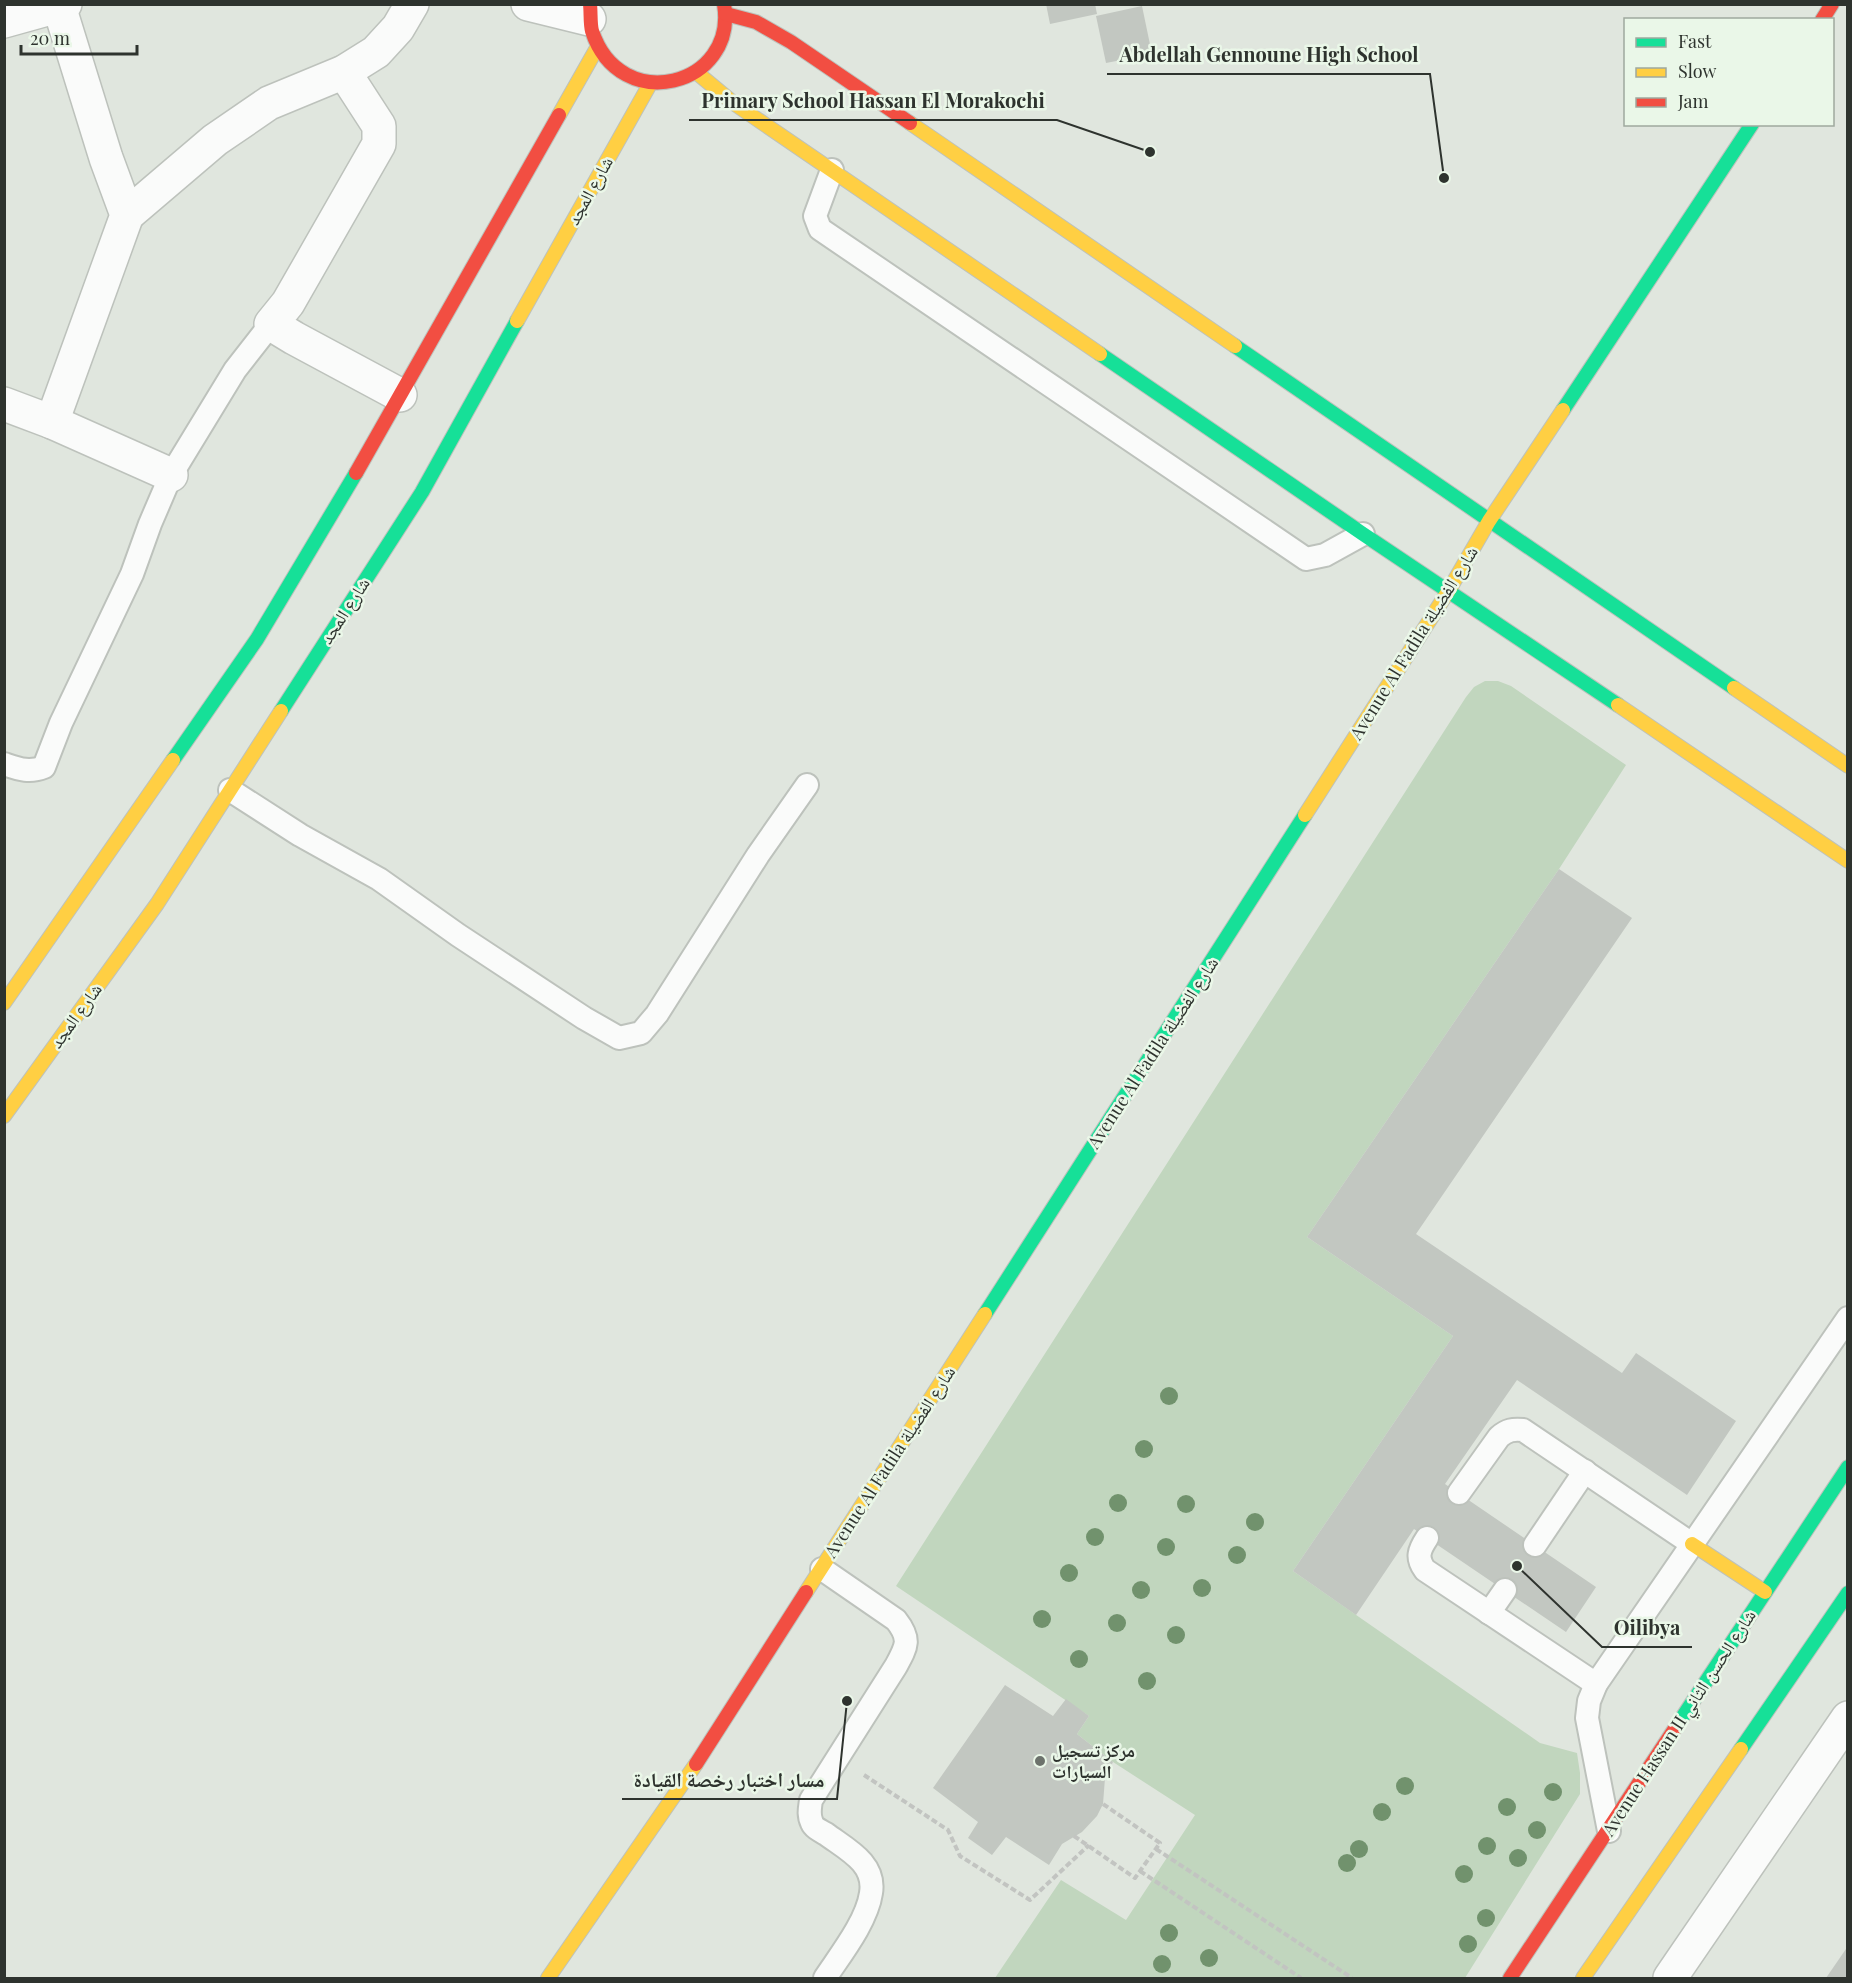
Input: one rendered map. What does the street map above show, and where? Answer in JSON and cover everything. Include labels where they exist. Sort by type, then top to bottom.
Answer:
[{"type":"street","points":[[52,422],[127,215],[215,140],[269,103],[344,72],[376,52],[398,28],[412,4]]},
{"type":"street","points":[[528,4],[592,24],[610,65],[628,77],[650,84],[666,84],[696,72],[709,61],[719,47],[724,31],[725,9],[756,22],[791,42],[1848,765]]},
{"type":"street","points":[[1823,18],[1832,4]]},
{"type":"street","points":[[4,21],[62,5],[106,158],[127,215]]},
{"type":"street","points":[[4,1003],[257,639],[400,395],[592,24]]},
{"type":"street","points":[[344,72],[379,126],[379,144],[288,303],[271,324],[400,395]]},
{"type":"street","points":[[696,72],[732,102],[1362,534],[1449,590],[1848,861]]},
{"type":"street","name":"شارع المجد","points":[[4,1116],[156,904],[422,492],[650,84]]},
{"type":"street","name":"Avenue Al Fadila شارع الفضيلة","points":[[548,1978],[696,1764],[1449,590],[1489,521],[1751,126]]},
{"type":"street","points":[[4,404],[52,422],[171,475]]},
{"type":"street","name":"Avenue Hassan II شارع الحسن الثاني","points":[[1510,1978],[1848,1467]]},
{"type":"street","points":[[1692,1544],[1765,1592]]},
{"type":"street","points":[[1582,1978],[1848,1593]]},
{"type":"street","points":[[1670,1978],[1848,1718]]},
{"type":"lane","points":[[832,170],[815,216],[820,230],[1306,559],[1325,555],[1362,534]]},
{"type":"lane","points":[[4,764],[25,771],[34,771],[44,767],[61,723],[132,574],[171,475],[235,369],[271,324]]},
{"type":"lane","points":[[230,790],[300,836],[379,879],[458,935],[585,1018],[620,1038],[641,1034],[657,1014],[758,855],[807,785]]},
{"type":"lane","points":[[1609,1831],[1587,1718],[1589,1701],[1596,1684],[1848,1318]]},
{"type":"lane","points":[[1458,1493],[1499,1437],[1506,1431],[1523,1430],[1692,1544]]},
{"type":"lane","points":[[1535,1545],[1585,1472]]},
{"type":"lane","points":[[1427,1538],[1418,1553],[1419,1562],[1425,1570],[1596,1684]]},
{"type":"lane","points":[[822,1569],[896,1620],[905,1631],[906,1641],[896,1666],[812,1800],[809,1812],[813,1825],[861,1860],[870,1874],[872,1890],[869,1904],[860,1922],[825,1978]]},
{"type":"lane","points":[[1489,1613],[1505,1590]]},
{"type":"path","points":[[838,1758],[948,1830],[960,1856],[1030,1900],[1089,1845]]},
{"type":"path","points":[[1074,1836],[1135,1878],[1160,1843],[1103,1804]]},
{"type":"path","points":[[1156,1849],[1352,1978]]},
{"type":"path","points":[[1140,1871],[1301,1978]]},
{"type":"green space","points":[[1485,681],[1498,681],[1511,686],[1626,765],[1559,869],[1307,1237],[1453,1336],[1293,1571],[1540,1743],[1577,1753],[1580,1794],[1465,1978],[995,1978],[1061,1880],[1126,1920],[1195,1815],[1113,1762],[1077,1734],[1089,1716],[896,1586],[1466,697],[1474,687]]},
{"type":"building","points":[[1046,4],[1095,4],[1097,14],[1050,24]]},
{"type":"building","points":[[1142,6],[1152,54],[1106,63],[1096,16]]},
{"type":"building","points":[[1559,869],[1632,918],[1416,1234],[1622,1373],[1636,1353],[1736,1421],[1687,1495],[1517,1380],[1445,1484],[1596,1587],[1566,1632],[1414,1529],[1356,1615],[1293,1571],[1453,1336],[1307,1237]]},
{"type":"building","points":[[1005,1685],[1053,1716],[1066,1699],[1089,1716],[1077,1734],[1113,1762],[1105,1778],[1103,1804],[1097,1816],[1082,1832],[1062,1844],[1049,1865],[1006,1837],[992,1855],[968,1838],[978,1822],[933,1788]]},
{"type":"building","points":[[1848,1946],[1848,1978],[1826,1978]]},
{"type":"traffic: fast","points":[[1563,410],[1751,126]]},
{"type":"traffic: fast","points":[[281,711],[422,492],[517,321]]},
{"type":"traffic: fast","points":[[1235,346],[1734,688]]},
{"type":"traffic: fast","points":[[1100,354],[1618,705]]},
{"type":"traffic: fast","points":[[173,760],[257,639],[356,473]]},
{"type":"traffic: fast","points":[[985,1314],[1305,815]]},
{"type":"traffic: fast","points":[[1676,1727],[1848,1467]]},
{"type":"traffic: fast","points":[[1741,1749],[1848,1593]]},
{"type":"traffic: slow","points":[[559,115],[597,48]]},
{"type":"traffic: slow","points":[[696,72],[732,102],[1100,354]]},
{"type":"traffic: slow","points":[[517,321],[650,84]]},
{"type":"traffic: slow","points":[[910,123],[1235,346]]},
{"type":"traffic: slow","points":[[1305,815],[1449,590],[1489,521],[1563,410]]},
{"type":"traffic: slow","points":[[1734,688],[1848,766]]},
{"type":"traffic: slow","points":[[1618,705],[1848,861]]},
{"type":"traffic: slow","points":[[4,1116],[157,904],[281,711]]},
{"type":"traffic: slow","points":[[4,1003],[173,760]]},
{"type":"traffic: slow","points":[[806,1592],[985,1314]]},
{"type":"traffic: slow","points":[[1692,1544],[1765,1592]]},
{"type":"traffic: slow","points":[[1583,1978],[1741,1749]]},
{"type":"traffic: slow","points":[[548,1978],[696,1764]]},
{"type":"traffic: jam","points":[[590,4],[592,31],[606,58],[626,75],[650,82],[674,80],[696,71],[713,55],[723,32],[724,4]]},
{"type":"traffic: jam","points":[[1823,18],[1832,4]]},
{"type":"traffic: jam","points":[[726,14],[756,22],[791,42],[910,123]]},
{"type":"traffic: jam","points":[[356,473],[559,115]]},
{"type":"traffic: jam","points":[[696,1764],[806,1592]]},
{"type":"traffic: jam","points":[[1510,1978],[1676,1727]]},
{"type":"place","name":"Primary School Hassan El Morakochi","points":[[1150,152]]},
{"type":"place","name":"Abdellah Gennoune High School","points":[[1444,178]]},
{"type":"place","name":"Oilibya","points":[[1517,1566]]},
{"type":"place","name":"مسار اختبار رخصة القيادة","points":[[847,1701]]},
{"type":"place","name":"مركز تسجيل السيارات","points":[[1040,1761]]}]
